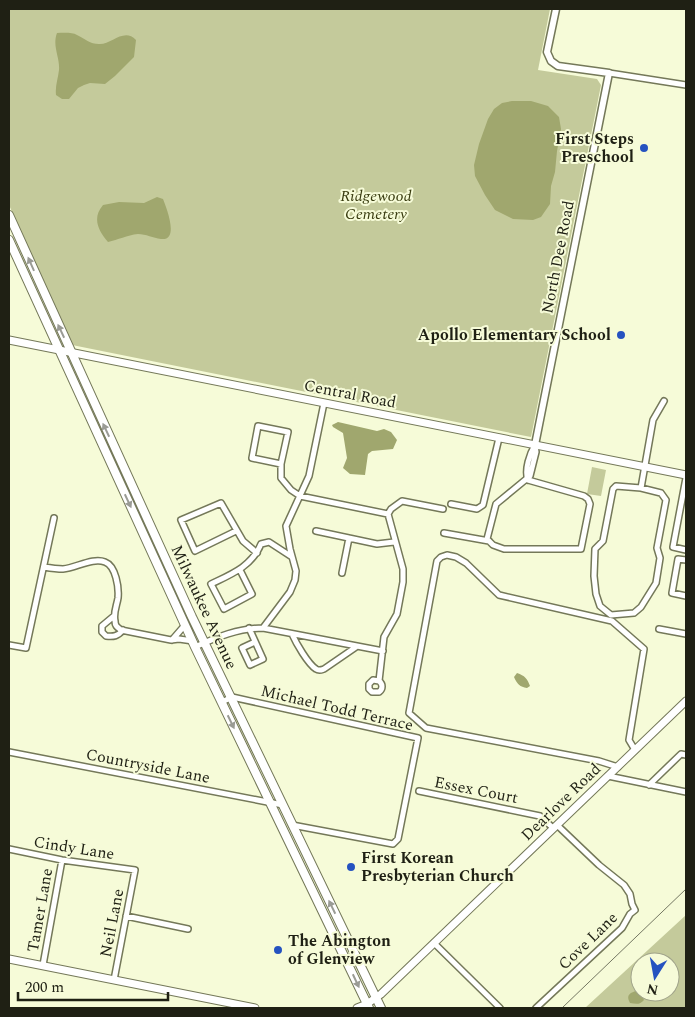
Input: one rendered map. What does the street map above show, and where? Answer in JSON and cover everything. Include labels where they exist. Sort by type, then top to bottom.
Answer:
[{"type":"main road","name":"Milwaukee Avenue","points":[[9,215],[205,642],[381,1008]]},
{"type":"main road","name":"Milwaukee Avenue","points":[[9,240],[185,625],[368,1006]]},
{"type":"main road","name":"Central Road","points":[[9,340],[686,476]]},
{"type":"main road","points":[[98,436],[104,443],[117,471],[127,475]]},
{"type":"main road","name":"Dearlove Road","points":[[357,1008],[368,1006],[686,702]]},
{"type":"main road","points":[[9,959],[255,1008]]},
{"type":"street","points":[[556,9],[548,52],[550,62],[558,66],[686,85]]},
{"type":"street","name":"North Dee Road","points":[[535,445],[609,74]]},
{"type":"street","points":[[641,488],[653,420],[664,401]]},
{"type":"street","points":[[263,628],[290,592],[295,580],[296,570],[286,526],[309,476],[324,403]]},
{"type":"street","points":[[281,464],[252,458],[258,426],[288,432],[281,464],[281,478],[300,496],[388,514]]},
{"type":"street","points":[[451,504],[477,509],[482,505],[499,438]]},
{"type":"street","points":[[488,540],[496,504],[528,480],[530,476],[536,452],[535,445]]},
{"type":"street","points":[[686,476],[673,547],[686,550]]},
{"type":"street","points":[[444,533],[488,540],[493,546],[504,549],[581,549],[590,504],[588,499],[584,496],[528,480]]},
{"type":"street","points":[[616,486],[641,488],[661,493],[666,500],[657,548],[660,558],[656,583],[641,607],[634,613],[611,615],[600,606],[596,594],[594,576],[595,549],[603,540],[613,489],[616,486]]},
{"type":"street","points":[[379,681],[384,637],[397,614],[403,582],[403,569],[394,542],[388,514],[391,509],[402,501],[443,509]]},
{"type":"street","points":[[236,531],[195,551],[181,520],[222,502],[236,531],[243,541],[257,553]]},
{"type":"street","points":[[9,645],[26,648],[54,518]]},
{"type":"street","points":[[316,531],[377,544],[394,542]]},
{"type":"street","points":[[342,573],[350,538]]},
{"type":"street","points":[[240,570],[252,594],[224,609],[211,584],[240,570],[257,553],[261,544],[269,542],[292,557]]},
{"type":"street","points":[[618,767],[599,761],[426,728],[409,713],[438,561],[441,557],[447,555],[456,557],[466,563],[499,595],[612,621],[644,649],[629,740],[635,750]]},
{"type":"street","points":[[686,560],[678,559],[672,593],[686,596]]},
{"type":"street","points":[[44,567],[64,569],[98,561],[104,561],[110,565],[118,591],[114,616],[115,623],[117,627],[123,630],[171,640],[179,639],[194,644],[249,628],[263,628],[383,651]]},
{"type":"street","points":[[114,616],[102,626],[102,632],[106,636],[112,637],[118,636],[123,630]]},
{"type":"street","points":[[171,640],[185,625]]},
{"type":"street","points":[[249,628],[264,659],[250,665],[242,648],[255,642]]},
{"type":"street","points":[[659,629],[686,634]]},
{"type":"street","points":[[292,634],[300,649],[315,669],[319,670],[324,669],[356,646]]},
{"type":"street","points":[[222,702],[232,697]]},
{"type":"street","name":"Michael Todd Terrace","points":[[232,697],[418,738],[398,839],[393,844],[292,825]]},
{"type":"street","name":"Countryside Lane","points":[[9,752],[283,805]]},
{"type":"street","points":[[649,785],[684,754]]},
{"type":"street","points":[[608,776],[686,792]]},
{"type":"street","name":"Essex Court","points":[[419,791],[540,816],[555,827]]},
{"type":"street","name":"Cove Lane","points":[[536,1008],[622,928],[630,914],[635,910],[624,885],[555,827]]},
{"type":"street","name":"Cindy Lane","points":[[9,849],[62,860],[135,870]]},
{"type":"street","name":"Tamer Lane","points":[[43,965],[62,860]]},
{"type":"street","name":"Neil Lane","points":[[114,980],[135,870]]},
{"type":"street","points":[[126,916],[188,929]]},
{"type":"street","points":[[434,943],[500,1008]]},
{"type":"green space","name":"Ridgewood Cemetery","points":[[9,9],[550,9],[538,70],[597,79],[601,85],[531,437],[72,345],[9,205]]},
{"type":"green space","points":[[592,467],[606,470],[601,496],[587,494]]},
{"type":"green space","points":[[686,915],[686,1008],[585,1008],[630,967],[630,1002],[680,1002],[680,952],[646,952]]},
{"type":"shaded area","points":[[57,33],[73,33],[96,44],[104,44],[122,36],[131,36],[136,40],[134,57],[105,84],[90,83],[84,85],[78,88],[69,99],[62,99],[56,95],[59,70],[55,42]]},
{"type":"shaded area","points":[[531,101],[548,106],[559,117],[561,129],[555,172],[551,186],[550,204],[541,217],[533,220],[513,219],[495,210],[475,176],[474,165],[488,119],[494,109],[502,103]]},
{"type":"shaded area","points":[[157,197],[163,199],[169,216],[171,229],[170,235],[167,238],[161,239],[138,234],[108,242],[101,233],[97,219],[103,205],[119,202],[144,203]]},
{"type":"shaded area","points":[[338,422],[377,431],[384,429],[391,432],[397,440],[393,449],[372,451],[368,454],[365,475],[350,474],[343,468],[347,458],[343,433],[332,425]]},
{"type":"shaded area","points":[[517,673],[528,681],[530,686],[527,688],[522,687],[516,682],[514,677]]},
{"type":"shaded area","points":[[629,995],[630,1002],[642,1002],[630,1003]]},
{"type":"railway","points":[[562,1008],[686,889]]},
{"type":"place","name":"First Steps Preschool","points":[[644,148]]},
{"type":"place","name":"Apollo Elementary School","points":[[621,335]]},
{"type":"place","name":"First Korean Presbyterian Church","points":[[351,867]]},
{"type":"place","name":"The Abington of Glenview","points":[[278,950]]}]
